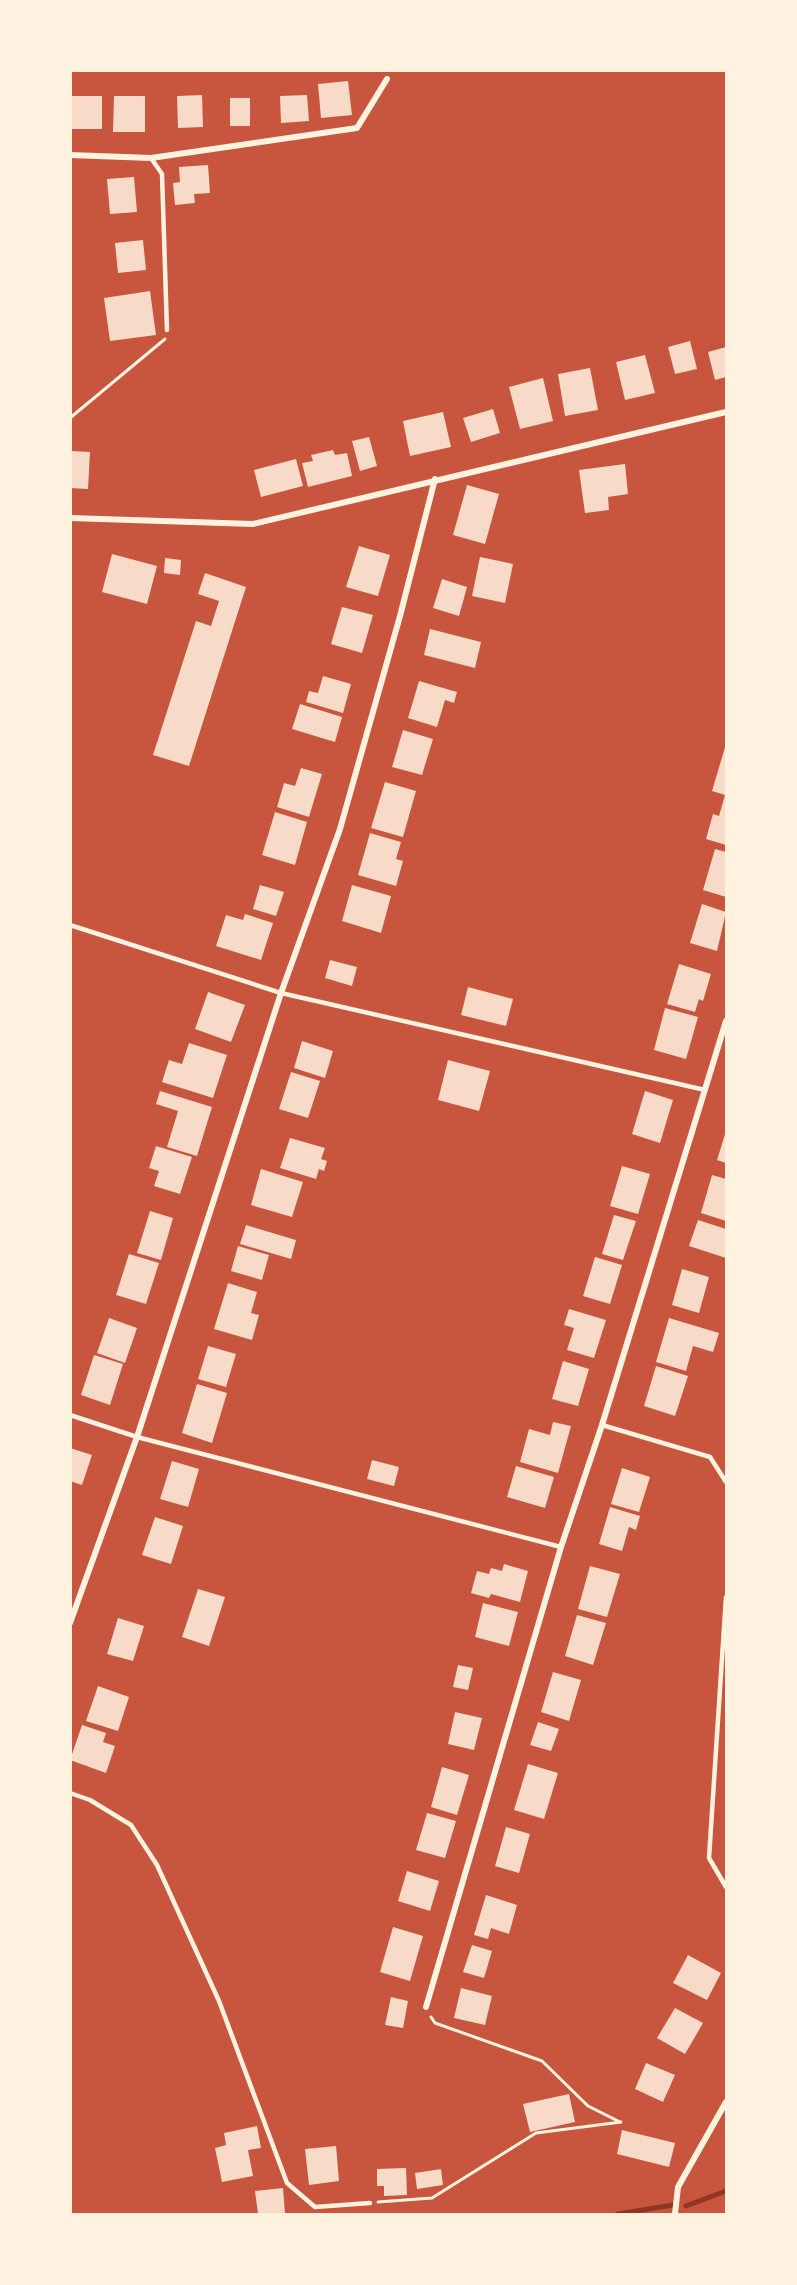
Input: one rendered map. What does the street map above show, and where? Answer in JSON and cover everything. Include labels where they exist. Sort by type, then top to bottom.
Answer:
[{"type":"street","points":[[70,155],[152,158],[357,128],[387,79]]},
{"type":"street","points":[[70,518],[253,525],[435,479],[726,412]]},
{"type":"street","points":[[70,1623],[137,1437],[281,993],[340,829],[400,616],[435,479]]},
{"type":"street","points":[[426,2007],[561,1547],[603,1425],[726,1021]]},
{"type":"street","points":[[675,2214],[678,2187],[726,2102]]},
{"type":"lane","points":[[152,158],[162,174],[167,330]]},
{"type":"lane","points":[[70,925],[281,993],[705,1090]]},
{"type":"lane","points":[[70,1415],[137,1437],[561,1547]]},
{"type":"lane","points":[[603,1425],[710,1458],[726,1482]]},
{"type":"lane","points":[[726,1597],[709,1858],[726,1887]]},
{"type":"lane","points":[[70,1793],[90,1800],[130,1825],[157,1865],[219,2001],[287,2183],[315,2207],[370,2203]]},
{"type":"path","points":[[70,418],[165,342],[167,330]]},
{"type":"path","points":[[370,2203],[432,2198],[536,2133],[621,2122],[588,2106],[542,2061],[435,2024],[426,2007]]},
{"type":"building","points":[[348,81],[352,115],[321,118],[318,84]]},
{"type":"building","points":[[202,95],[203,127],[178,128],[177,96]]},
{"type":"building","points":[[307,95],[309,121],[281,123],[280,96]]},
{"type":"building","points":[[70,96],[102,96],[102,129],[70,129]]},
{"type":"building","points":[[114,96],[145,96],[145,132],[113,132]]},
{"type":"building","points":[[230,98],[250,98],[250,126],[230,126]]},
{"type":"building","points":[[208,165],[210,193],[194,194],[195,203],[175,205],[173,183],[180,182],[179,167]]},
{"type":"building","points":[[134,177],[137,212],[110,214],[107,179]]},
{"type":"building","points":[[143,240],[146,270],[118,273],[115,243]]},
{"type":"building","points":[[150,291],[156,335],[110,341],[104,298]]},
{"type":"building","points":[[690,341],[697,369],[675,374],[668,347]]},
{"type":"building","points":[[726,347],[726,377],[715,380],[708,352]]},
{"type":"building","points":[[645,355],[655,393],[625,400],[616,362]]},
{"type":"building","points":[[590,368],[598,410],[565,416],[558,374]]},
{"type":"building","points":[[543,378],[553,421],[520,429],[509,387]]},
{"type":"building","points":[[493,409],[500,433],[471,442],[463,418]]},
{"type":"building","points":[[443,412],[451,447],[410,456],[403,421]]},
{"type":"building","points":[[369,437],[377,466],[360,471],[352,441]]},
{"type":"building","points":[[333,450],[335,455],[347,453],[352,476],[308,487],[302,463],[313,461],[311,455]]},
{"type":"building","points":[[70,451],[90,452],[88,489],[70,488]]},
{"type":"building","points":[[296,459],[303,486],[261,497],[254,470]]},
{"type":"building","points":[[625,464],[628,494],[608,497],[609,510],[585,513],[579,470]]},
{"type":"building","points":[[467,485],[499,494],[485,544],[453,535]]},
{"type":"building","points":[[359,546],[390,555],[378,596],[346,587]]},
{"type":"building","points":[[112,554],[157,566],[147,604],[102,592]]},
{"type":"building","points":[[480,557],[513,564],[505,603],[472,596]]},
{"type":"building","points":[[165,558],[181,560],[180,575],[164,573]]},
{"type":"building","points":[[205,573],[246,587],[189,766],[153,755],[196,621],[211,626],[219,601],[198,594]]},
{"type":"building","points":[[442,579],[467,587],[459,616],[433,608]]},
{"type":"building","points":[[342,607],[373,615],[362,653],[331,644]]},
{"type":"building","points":[[430,629],[481,642],[475,668],[424,655]]},
{"type":"building","points":[[323,676],[351,684],[343,713],[306,702],[309,691],[318,693]]},
{"type":"building","points":[[419,681],[457,692],[454,703],[445,700],[437,727],[408,718]]},
{"type":"building","points":[[300,704],[342,717],[335,742],[292,729]]},
{"type":"building","points":[[403,730],[433,739],[422,775],[392,767]]},
{"type":"building","points":[[726,744],[726,845],[706,839],[713,814],[719,816],[725,795],[712,791]]},
{"type":"building","points":[[301,768],[322,774],[309,817],[277,807],[284,783],[295,786]]},
{"type":"building","points":[[385,782],[416,791],[403,837],[371,828]]},
{"type":"building","points":[[275,812],[307,822],[295,865],[262,855]]},
{"type":"building","points":[[370,833],[401,842],[396,859],[403,861],[396,886],[358,875]]},
{"type":"building","points":[[715,849],[726,852],[726,897],[703,890]]},
{"type":"building","points":[[260,885],[284,892],[276,916],[253,909]]},
{"type":"building","points":[[352,885],[391,896],[381,933],[342,921]]},
{"type":"building","points":[[702,904],[726,912],[717,951],[690,943]]},
{"type":"building","points":[[245,914],[273,923],[261,960],[216,946],[226,915],[243,920]]},
{"type":"building","points":[[330,960],[357,967],[352,986],[325,978]]},
{"type":"building","points":[[679,964],[711,974],[703,1001],[699,999],[695,1012],[667,1004]]},
{"type":"building","points":[[468,987],[513,999],[506,1026],[461,1015]]},
{"type":"building","points":[[208,992],[245,1005],[231,1042],[195,1029]]},
{"type":"building","points":[[665,1008],[698,1017],[686,1059],[654,1050]]},
{"type":"building","points":[[302,1041],[333,1051],[325,1078],[294,1068]]},
{"type":"building","points":[[189,1043],[227,1055],[213,1098],[162,1082],[169,1060],[182,1064]]},
{"type":"building","points":[[448,1060],[490,1071],[479,1111],[438,1100]]},
{"type":"building","points":[[291,1072],[320,1081],[308,1118],[279,1109]]},
{"type":"building","points":[[160,1091],[212,1107],[197,1156],[167,1147],[178,1111],[156,1104]]},
{"type":"building","points":[[645,1091],[673,1100],[660,1143],[632,1134]]},
{"type":"building","points":[[726,1131],[726,1163],[717,1160]]},
{"type":"building","points":[[290,1138],[325,1148],[321,1159],[327,1161],[324,1171],[319,1169],[316,1179],[280,1168]]},
{"type":"building","points":[[156,1146],[192,1157],[180,1194],[154,1186],[159,1171],[149,1168]]},
{"type":"building","points":[[622,1166],[650,1174],[638,1214],[610,1206]]},
{"type":"building","points":[[261,1169],[303,1182],[292,1217],[251,1205]]},
{"type":"building","points":[[712,1175],[726,1179],[726,1221],[701,1213]]},
{"type":"building","points":[[150,1211],[173,1218],[161,1260],[137,1253]]},
{"type":"building","points":[[614,1215],[636,1221],[623,1260],[602,1254]]},
{"type":"building","points":[[698,1220],[726,1229],[726,1258],[689,1246]]},
{"type":"building","points":[[246,1225],[296,1240],[291,1259],[240,1244]]},
{"type":"building","points":[[238,1246],[269,1255],[262,1280],[231,1271]]},
{"type":"building","points":[[129,1254],[159,1263],[146,1304],[116,1295]]},
{"type":"building","points":[[595,1257],[622,1265],[610,1304],[583,1296]]},
{"type":"building","points":[[682,1269],[709,1277],[699,1313],[672,1305]]},
{"type":"building","points":[[228,1283],[257,1292],[251,1313],[259,1315],[252,1340],[214,1329]]},
{"type":"building","points":[[569,1309],[606,1320],[594,1358],[567,1350],[574,1328],[564,1325]]},
{"type":"building","points":[[109,1318],[137,1328],[125,1363],[97,1353]]},
{"type":"building","points":[[669,1318],[719,1333],[713,1352],[693,1346],[686,1371],[656,1362]]},
{"type":"building","points":[[208,1346],[236,1354],[226,1387],[198,1379]]},
{"type":"building","points":[[94,1355],[123,1364],[110,1405],[81,1395]]},
{"type":"building","points":[[563,1361],[589,1369],[578,1406],[552,1399]]},
{"type":"building","points":[[656,1366],[688,1376],[675,1416],[644,1406]]},
{"type":"building","points":[[197,1384],[227,1393],[212,1443],[182,1433]]},
{"type":"building","points":[[553,1422],[571,1426],[558,1473],[520,1462],[529,1429],[550,1435]]},
{"type":"building","points":[[70,1448],[92,1455],[82,1485],[70,1481]]},
{"type":"building","points":[[372,1460],[399,1467],[394,1486],[367,1479]]},
{"type":"building","points":[[172,1461],[199,1469],[188,1507],[160,1499]]},
{"type":"building","points":[[516,1466],[554,1477],[545,1508],[507,1497]]},
{"type":"building","points":[[622,1468],[650,1477],[639,1512],[611,1504]]},
{"type":"building","points":[[610,1507],[640,1516],[636,1530],[629,1527],[622,1551],[599,1544]]},
{"type":"building","points":[[155,1517],[183,1526],[171,1564],[142,1555]]},
{"type":"building","points":[[504,1564],[528,1571],[520,1602],[491,1594],[489,1598],[471,1593],[477,1571],[489,1574],[491,1568],[502,1571]]},
{"type":"building","points":[[590,1566],[620,1574],[607,1617],[578,1609]]},
{"type":"building","points":[[198,1589],[225,1597],[209,1646],[182,1637]]},
{"type":"building","points":[[483,1603],[518,1612],[509,1646],[475,1637]]},
{"type":"building","points":[[577,1615],[606,1623],[593,1665],[565,1656]]},
{"type":"building","points":[[118,1618],[144,1626],[133,1661],[107,1654]]},
{"type":"building","points":[[458,1665],[473,1668],[468,1690],[453,1687]]},
{"type":"building","points":[[553,1672],[581,1680],[569,1721],[541,1712]]},
{"type":"building","points":[[98,1686],[129,1697],[118,1731],[86,1721]]},
{"type":"building","points":[[455,1712],[482,1718],[474,1750],[448,1744]]},
{"type":"building","points":[[538,1722],[559,1729],[551,1751],[530,1745]]},
{"type":"building","points":[[82,1725],[106,1733],[103,1742],[115,1746],[106,1773],[70,1760]]},
{"type":"building","points":[[528,1764],[558,1773],[544,1819],[514,1810]]},
{"type":"building","points":[[442,1767],[469,1775],[457,1815],[431,1807]]},
{"type":"building","points":[[427,1813],[456,1821],[445,1858],[416,1850]]},
{"type":"building","points":[[506,1827],[530,1834],[519,1873],[495,1866]]},
{"type":"building","points":[[407,1871],[439,1881],[430,1911],[398,1901]]},
{"type":"building","points":[[486,1895],[517,1905],[509,1934],[491,1928],[488,1939],[474,1935]]},
{"type":"building","points":[[393,1927],[423,1936],[410,1981],[380,1972]]},
{"type":"building","points":[[472,1945],[492,1951],[484,1978],[463,1972]]},
{"type":"building","points":[[688,1955],[721,1973],[707,2000],[673,1983]]},
{"type":"building","points":[[461,1988],[492,1996],[485,2025],[454,2018]]},
{"type":"building","points":[[391,1997],[408,2001],[403,2028],[385,2025]]},
{"type":"building","points":[[675,2008],[703,2023],[685,2054],[657,2038]]},
{"type":"building","points":[[646,2063],[675,2075],[663,2102],[635,2089]]},
{"type":"building","points":[[569,2094],[575,2122],[530,2132],[523,2104]]},
{"type":"building","points":[[257,2126],[261,2148],[248,2150],[253,2176],[222,2182],[215,2148],[226,2145],[224,2133]]},
{"type":"building","points":[[622,2130],[675,2143],[669,2167],[617,2154]]},
{"type":"building","points":[[336,2146],[339,2181],[309,2185],[305,2149]]},
{"type":"building","points":[[406,2168],[407,2195],[384,2196],[384,2186],[377,2186],[377,2169]]},
{"type":"building","points":[[441,2169],[443,2185],[417,2189],[415,2173]]},
{"type":"building","points":[[283,2188],[285,2214],[258,2214],[255,2191]]},
{"type":"waterway","points":[[686,2206],[726,2191]]},
{"type":"waterway","points":[[618,2214],[673,2205]]}]
